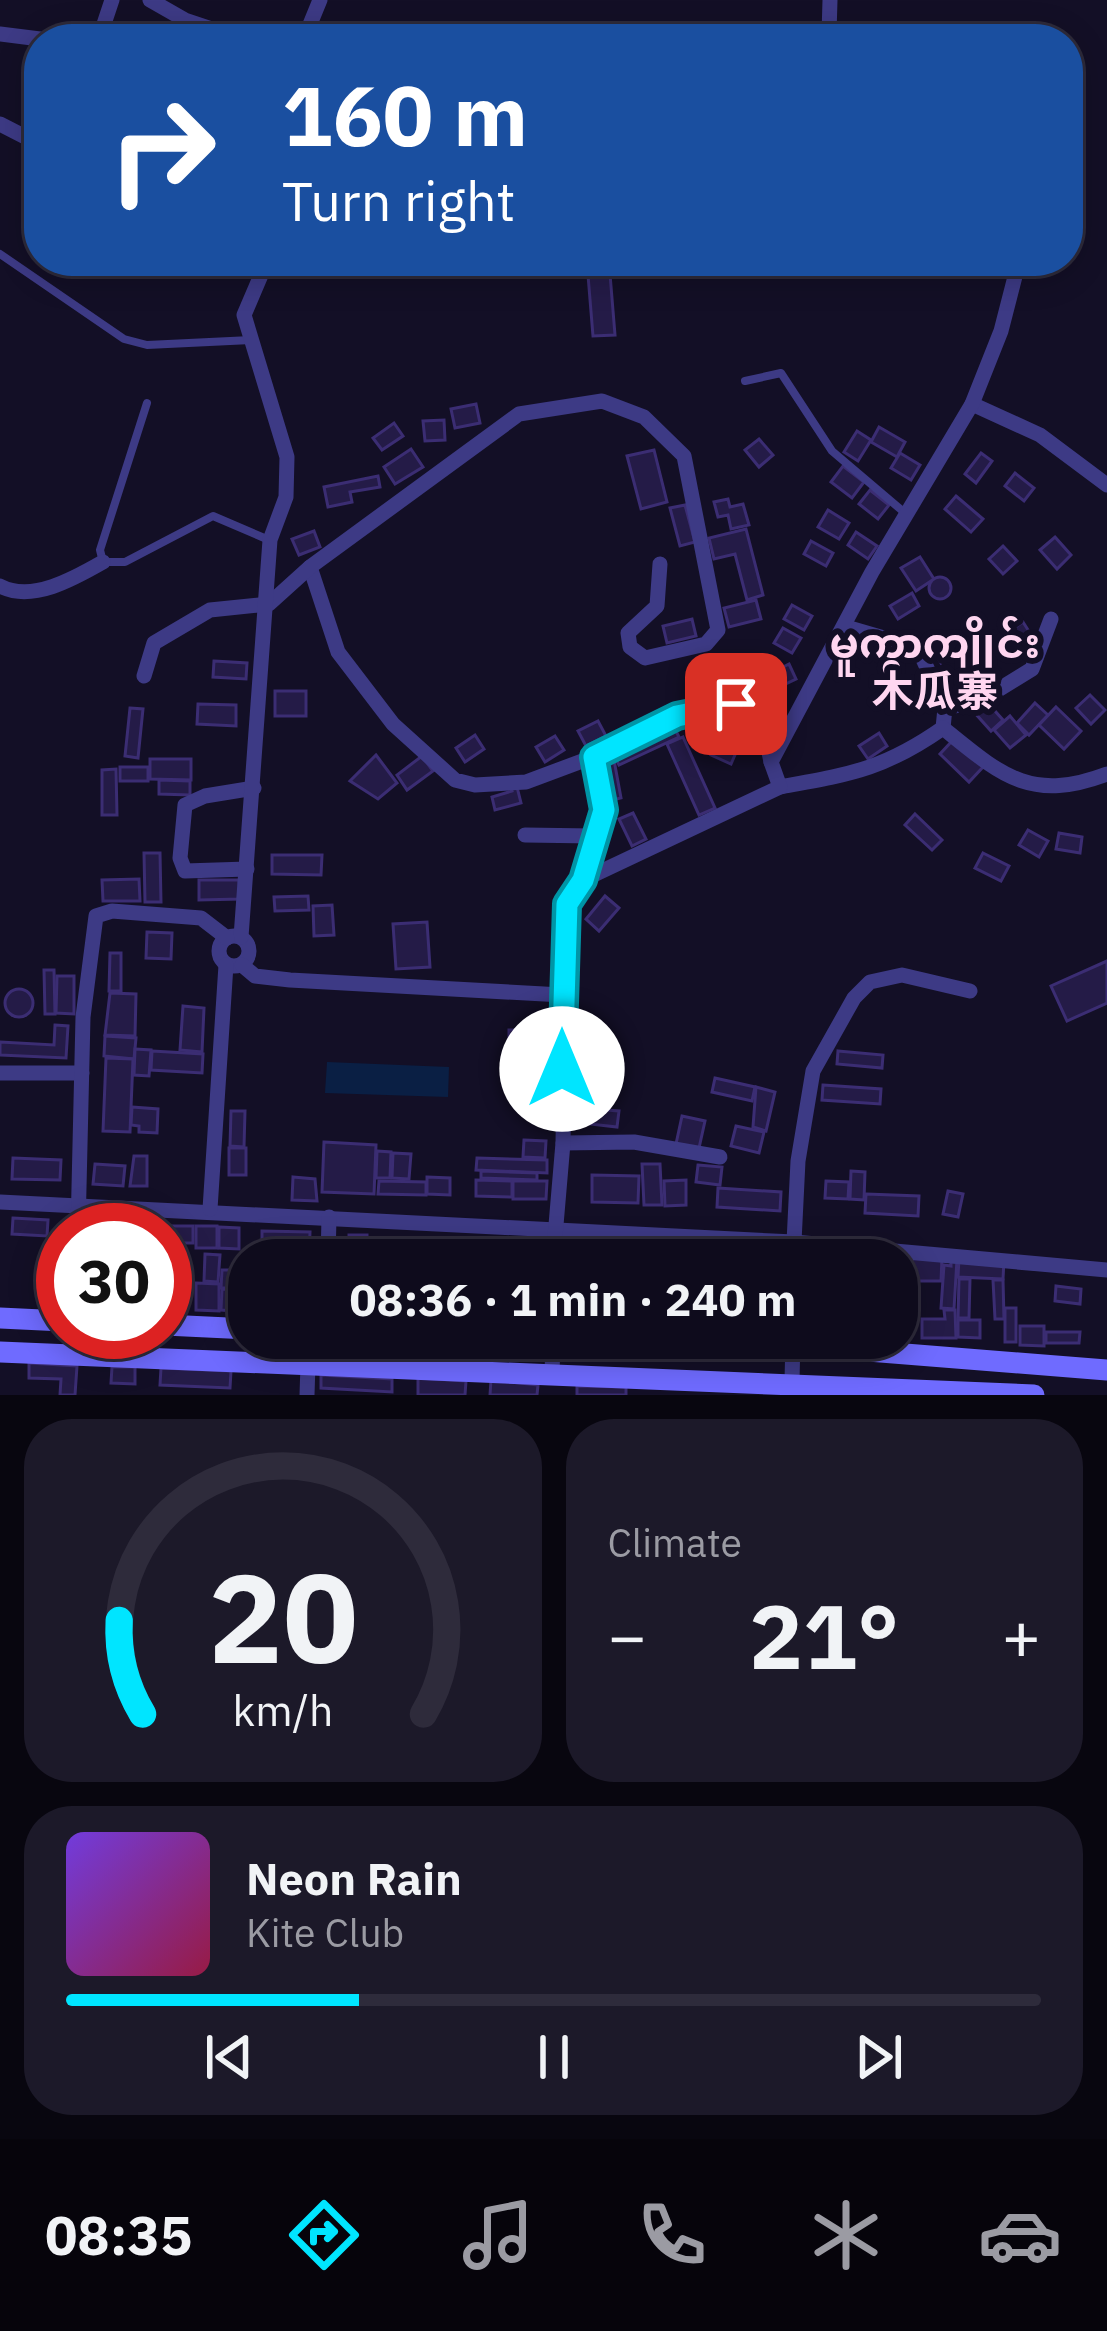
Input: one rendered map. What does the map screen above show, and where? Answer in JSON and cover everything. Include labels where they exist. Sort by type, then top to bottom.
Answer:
[{"type":"main road","points":[[0,1318],[36,1320]]},
{"type":"main road","points":[[192,1326],[228,1327]]},
{"type":"main road","points":[[0,1352],[36,1353]]},
{"type":"main road","points":[[918,1352],[1107,1370]]},
{"type":"main road","points":[[177,1359],[1025,1394],[1016,1360]]},
{"type":"street","points":[[150,0],[197,24]]},
{"type":"street","points":[[261,276],[244,315],[287,457],[286,497],[270,540],[247,869],[234,937],[219,951],[255,976],[562,995]]},
{"type":"street","points":[[771,762],[905,513],[972,404],[1001,332],[1014,276]]},
{"type":"street","points":[[144,676],[154,643],[210,610],[269,604],[310,567],[519,414],[602,401],[644,417],[684,455],[718,631],[706,644],[645,658],[630,647],[628,633],[656,606],[660,564]]},
{"type":"street","points":[[972,404],[1040,435],[1107,485]]},
{"type":"street","points":[[0,586],[11,592],[61,586],[104,562]]},
{"type":"street","points":[[310,567],[338,652],[393,724],[455,780],[475,785],[526,782],[594,757],[677,716],[736,704],[749,708],[763,724],[780,787]]},
{"type":"street","points":[[946,708],[980,701],[1032,669],[1051,619]]},
{"type":"street","points":[[583,880],[780,787],[857,775],[906,754],[943,728],[946,708],[918,648],[846,627]]},
{"type":"street","points":[[943,728],[1001,775],[1022,783],[1052,788],[1107,774]]},
{"type":"street","points":[[553,1239],[563,1143],[567,904],[583,880],[604,810],[594,757]]},
{"type":"street","points":[[247,869],[185,871],[182,817],[185,806],[195,799],[254,788]]},
{"type":"street","points":[[525,835],[593,836]]},
{"type":"street","points":[[79,1203],[82,1073],[96,916],[112,911],[201,918],[250,952],[234,965],[210,1209]]},
{"type":"street","points":[[794,1239],[798,1161],[813,1071],[854,998],[870,982],[902,975],[970,991]]},
{"type":"street","points":[[0,1073],[82,1073]]},
{"type":"street","points":[[563,1143],[634,1142],[720,1156]]},
{"type":"street","points":[[0,1202],[40,1203]]},
{"type":"street","points":[[192,1208],[742,1239]]},
{"type":"street","points":[[328,1239],[329,1216]]},
{"type":"street","points":[[918,1251],[1103,1264]]},
{"type":"street","points":[[307,1395],[320,1359]]},
{"type":"street","points":[[552,1359],[552,1376]]},
{"type":"street","points":[[792,1381],[793,1359]]},
{"type":"lane","points":[[32,276],[124,339],[146,345],[251,340]]},
{"type":"lane","points":[[745,381],[781,373],[832,451],[905,513]]},
{"type":"lane","points":[[147,403],[100,550],[104,562],[125,562],[214,516],[270,540]]},
{"type":"water","points":[[327,1062],[449,1067],[448,1097],[325,1093]]},
{"type":"building","points":[[588,276],[610,276],[615,335],[593,336]]},
{"type":"building","points":[[476,404],[480,423],[455,428],[451,409]]},
{"type":"building","points":[[444,420],[445,440],[425,441],[423,421]]},
{"type":"building","points":[[394,423],[403,436],[382,450],[373,438]]},
{"type":"building","points":[[879,427],[905,442],[897,457],[871,442]]},
{"type":"building","points":[[857,431],[871,440],[858,461],[844,452]]},
{"type":"building","points":[[759,439],[773,455],[759,467],[745,450]]},
{"type":"building","points":[[411,449],[423,467],[395,484],[384,467]]},
{"type":"building","points":[[654,450],[667,502],[641,509],[627,456]]},
{"type":"building","points":[[900,453],[920,465],[911,480],[891,468]]},
{"type":"building","points":[[981,453],[992,461],[976,483],[965,474]]},
{"type":"building","points":[[843,466],[864,482],[852,498],[831,482]]},
{"type":"building","points":[[1015,473],[1034,488],[1024,501],[1005,486]]},
{"type":"building","points":[[378,476],[380,487],[350,492],[352,502],[328,507],[324,487]]},
{"type":"building","points":[[870,490],[889,505],[878,519],[859,504]]},
{"type":"building","points":[[956,496],[983,519],[971,532],[945,509]]},
{"type":"building","points":[[728,499],[730,507],[743,504],[749,525],[731,529],[728,515],[718,517],[714,502]]},
{"type":"building","points":[[685,505],[695,542],[680,546],[670,508]]},
{"type":"building","points":[[828,510],[849,523],[839,539],[818,527]]},
{"type":"building","points":[[746,529],[763,595],[747,600],[735,554],[714,559],[709,538]]},
{"type":"building","points":[[314,531],[320,547],[299,555],[292,539]]},
{"type":"building","points":[[856,532],[877,546],[868,559],[848,545]]},
{"type":"building","points":[[1055,537],[1071,555],[1057,569],[1040,550]]},
{"type":"building","points":[[811,541],[833,553],[826,566],[804,554]]},
{"type":"building","points":[[1003,546],[1017,561],[1003,574],[989,559]]},
{"type":"building","points":[[920,557],[934,579],[916,591],[901,568]]},
{"type":"building","points":[[940,577],[951,588],[940,599],[929,588]]},
{"type":"building","points":[[912,593],[919,606],[898,619],[890,606]]},
{"type":"building","points":[[756,600],[761,619],[729,627],[724,608]]},
{"type":"building","points":[[792,605],[812,616],[804,630],[784,619]]},
{"type":"building","points":[[692,619],[696,636],[667,643],[663,626]]},
{"type":"building","points":[[1023,622],[1037,644],[1021,655],[1006,633]]},
{"type":"building","points":[[783,628],[801,638],[792,653],[774,643]]},
{"type":"building","points":[[951,635],[959,649],[941,663],[931,646]]},
{"type":"building","points":[[969,644],[983,669],[966,679],[952,654]]},
{"type":"building","points":[[214,661],[247,663],[246,679],[213,677]]},
{"type":"building","points":[[789,664],[796,679],[773,690],[766,676]]},
{"type":"building","points":[[275,691],[306,691],[306,716],[275,716]]},
{"type":"building","points":[[1090,695],[1105,710],[1091,724],[1076,708]]},
{"type":"building","points":[[986,701],[1003,720],[991,731],[974,712]]},
{"type":"building","points":[[1035,703],[1048,715],[1029,735],[1017,723]]},
{"type":"building","points":[[198,704],[236,705],[236,726],[197,724]]},
{"type":"building","points":[[1056,707],[1081,731],[1064,749],[1039,725]]},
{"type":"building","points":[[130,708],[143,709],[138,758],[125,756]]},
{"type":"building","points":[[1010,716],[1026,735],[1010,748],[994,730]]},
{"type":"building","points":[[598,721],[606,736],[586,746],[578,731]]},
{"type":"building","points":[[672,723],[679,737],[619,765],[612,751]]},
{"type":"building","points":[[721,732],[741,741],[731,764],[711,755]]},
{"type":"building","points":[[879,733],[887,746],[868,759],[859,746]]},
{"type":"building","points":[[475,735],[484,749],[465,762],[456,748]]},
{"type":"building","points":[[555,736],[564,750],[545,762],[536,747]]},
{"type":"building","points":[[683,737],[715,808],[699,815],[667,744]]},
{"type":"building","points":[[954,739],[983,767],[969,782],[940,754]]},
{"type":"building","points":[[376,755],[397,783],[378,799],[350,781]]},
{"type":"building","points":[[422,756],[433,771],[407,790],[397,775]]},
{"type":"building","points":[[150,759],[191,759],[191,780],[150,779]]},
{"type":"building","points":[[614,760],[621,798],[609,801],[602,763]]},
{"type":"building","points":[[120,767],[148,767],[148,781],[120,781]]},
{"type":"building","points":[[116,769],[117,815],[102,815],[102,770]]},
{"type":"building","points":[[159,780],[190,781],[190,795],[159,794]]},
{"type":"building","points":[[516,783],[521,803],[495,810],[492,797],[512,791],[510,785]]},
{"type":"building","points":[[633,813],[646,839],[632,846],[619,819]]},
{"type":"building","points":[[915,814],[942,840],[932,850],[905,825]]},
{"type":"building","points":[[1028,830],[1048,841],[1039,857],[1019,845]]},
{"type":"building","points":[[1059,833],[1082,837],[1080,853],[1056,849]]},
{"type":"building","points":[[144,853],[160,853],[161,902],[145,902]]},
{"type":"building","points":[[983,853],[1009,866],[1001,881],[975,868]]},
{"type":"building","points":[[272,855],[322,855],[321,875],[272,874]]},
{"type":"building","points":[[139,879],[140,901],[103,901],[102,880]]},
{"type":"building","points":[[199,880],[239,880],[240,899],[199,900]]},
{"type":"building","points":[[308,896],[309,910],[275,911],[274,897]]},
{"type":"building","points":[[605,896],[619,908],[599,931],[586,919]]},
{"type":"building","points":[[332,905],[334,935],[314,936],[313,906]]},
{"type":"building","points":[[427,922],[430,967],[396,969],[393,924]]},
{"type":"building","points":[[147,932],[172,933],[171,959],[146,958]]},
{"type":"building","points":[[110,953],[121,953],[121,991],[109,991]]},
{"type":"building","points":[[1107,961],[1107,1003],[1067,1021],[1051,986]]},
{"type":"building","points":[[44,970],[54,970],[55,1014],[45,1014]]},
{"type":"building","points":[[57,976],[74,976],[74,1014],[56,1013]]},
{"type":"building","points":[[19,989],[29,993],[33,1003],[29,1013],[19,1017],[9,1013],[5,1003],[9,993]]},
{"type":"building","points":[[110,993],[136,994],[135,1036],[105,1035]]},
{"type":"building","points":[[183,1006],[204,1008],[202,1052],[180,1050]]},
{"type":"building","points":[[55,1025],[68,1026],[66,1058],[0,1055],[0,1042],[54,1045]]},
{"type":"building","points":[[509,1030],[523,1030],[523,1076],[509,1076]]},
{"type":"building","points":[[105,1036],[136,1038],[134,1059],[104,1056]]},
{"type":"building","points":[[135,1049],[151,1050],[149,1076],[134,1075]]},
{"type":"building","points":[[152,1051],[203,1054],[202,1073],[151,1070]]},
{"type":"building","points":[[838,1051],[883,1055],[882,1068],[837,1064]]},
{"type":"building","points":[[106,1058],[133,1059],[130,1132],[103,1131]]},
{"type":"building","points":[[525,1066],[546,1067],[544,1099],[516,1097],[517,1077],[524,1077]]},
{"type":"building","points":[[715,1078],[755,1087],[752,1101],[712,1092]]},
{"type":"building","points":[[823,1085],[881,1089],[880,1104],[822,1100]]},
{"type":"building","points":[[756,1087],[775,1092],[766,1131],[753,1127]]},
{"type":"building","points":[[132,1107],[158,1109],[157,1133],[139,1132],[139,1126],[131,1125]]},
{"type":"building","points":[[592,1109],[619,1111],[617,1127],[590,1124]]},
{"type":"building","points":[[231,1111],[245,1111],[244,1147],[230,1146]]},
{"type":"building","points":[[682,1116],[705,1121],[699,1148],[676,1144]]},
{"type":"building","points":[[736,1126],[764,1132],[759,1153],[731,1146]]},
{"type":"building","points":[[524,1140],[546,1141],[545,1158],[523,1157]]},
{"type":"building","points":[[324,1142],[376,1145],[374,1194],[322,1192]]},
{"type":"building","points":[[229,1148],[246,1148],[246,1175],[229,1175]]},
{"type":"building","points":[[377,1151],[391,1152],[390,1178],[376,1178]]},
{"type":"building","points":[[393,1153],[411,1154],[409,1179],[392,1178]]},
{"type":"building","points":[[134,1156],[147,1156],[147,1186],[130,1186]]},
{"type":"building","points":[[13,1158],[61,1160],[60,1180],[12,1179]]},
{"type":"building","points":[[477,1158],[547,1160],[547,1173],[476,1170]]},
{"type":"building","points":[[95,1164],[125,1166],[123,1186],[93,1184]]},
{"type":"building","points":[[642,1164],[660,1164],[662,1205],[644,1205]]},
{"type":"building","points":[[698,1165],[722,1167],[720,1185],[696,1182]]},
{"type":"building","points":[[481,1171],[537,1173],[537,1180],[481,1178]]},
{"type":"building","points":[[851,1171],[865,1172],[864,1200],[850,1199]]},
{"type":"building","points":[[592,1175],[639,1176],[638,1203],[592,1202]]},
{"type":"building","points":[[293,1177],[315,1179],[317,1201],[292,1200]]},
{"type":"building","points":[[427,1177],[450,1178],[450,1195],[427,1194]]},
{"type":"building","points":[[476,1180],[512,1181],[512,1197],[476,1196]]},
{"type":"building","points":[[686,1180],[686,1205],[665,1206],[664,1181]]},
{"type":"building","points":[[379,1181],[426,1182],[426,1195],[378,1194]]},
{"type":"building","points":[[513,1181],[547,1181],[546,1199],[513,1199]]},
{"type":"building","points":[[826,1181],[849,1182],[848,1199],[825,1198]]},
{"type":"building","points":[[718,1188],[781,1192],[780,1211],[717,1207]]},
{"type":"building","points":[[948,1191],[963,1194],[958,1217],[943,1214]]},
{"type":"building","points":[[866,1194],[919,1196],[918,1216],[865,1213]]},
{"type":"building","points":[[13,1218],[36,1219],[36,1235],[12,1234]]},
{"type":"building","points":[[196,1226],[217,1226],[217,1248],[196,1248]]},
{"type":"building","points":[[219,1227],[239,1228],[239,1239],[228,1239],[228,1248],[219,1248]]},
{"type":"building","points":[[262,1231],[310,1232],[310,1239],[262,1239]]},
{"type":"building","points":[[205,1254],[220,1255],[218,1282],[204,1281]]},
{"type":"building","points":[[918,1256],[942,1257],[941,1281],[918,1281]]},
{"type":"building","points":[[959,1258],[1004,1260],[1003,1279],[958,1277]]},
{"type":"building","points":[[951,1259],[957,1259],[954,1309],[941,1308],[944,1265],[951,1266]]},
{"type":"building","points":[[222,1270],[228,1270],[228,1288],[221,1288]]},
{"type":"building","points":[[959,1279],[970,1279],[969,1318],[958,1318]]},
{"type":"building","points":[[993,1280],[1003,1280],[1004,1319],[995,1319]]},
{"type":"building","points":[[196,1283],[219,1284],[219,1311],[196,1310]]},
{"type":"building","points":[[1056,1286],[1081,1289],[1080,1304],[1055,1301]]},
{"type":"building","points":[[222,1289],[228,1289],[228,1310],[221,1310]]},
{"type":"building","points":[[1005,1308],[1016,1308],[1016,1342],[1005,1342]]},
{"type":"building","points":[[944,1310],[955,1310],[956,1338],[922,1338],[922,1319],[945,1319]]},
{"type":"building","points":[[958,1320],[980,1320],[980,1338],[958,1337]]},
{"type":"building","points":[[1020,1326],[1044,1326],[1044,1346],[1020,1345]]},
{"type":"building","points":[[1046,1332],[1080,1332],[1079,1343],[1046,1343]]},
{"type":"building","points":[[29,1363],[77,1366],[75,1395],[60,1395],[61,1379],[29,1378]]},
{"type":"building","points":[[112,1367],[135,1367],[135,1384],[111,1383]]},
{"type":"building","points":[[161,1368],[231,1371],[230,1388],[160,1385]]},
{"type":"building","points":[[321,1375],[392,1379],[392,1392],[321,1388]]},
{"type":"building","points":[[418,1378],[466,1381],[465,1395],[418,1395]]},
{"type":"building","points":[[491,1380],[538,1385],[537,1395],[490,1395]]},
{"type":"building","points":[[577,1386],[626,1387],[626,1395],[577,1395]]},
{"type":"district","name":"မူကွာကျိုင်း 木瓜寨","points":[[935,667]]},
{"type":"route","points":[[562,1069],[567,904],[583,880],[604,810],[594,757],[677,716],[736,704]]}]
